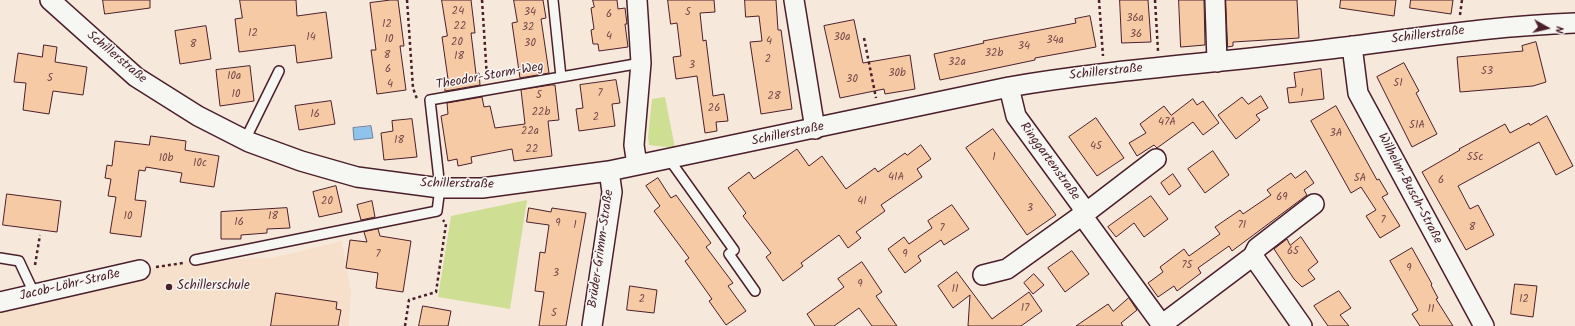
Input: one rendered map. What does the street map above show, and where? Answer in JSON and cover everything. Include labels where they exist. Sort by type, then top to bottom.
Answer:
[{"type":"street","name":"Schillerstraße","points":[[50,0],[136,77],[198,116],[245,140],[301,161],[357,177],[440,188],[482,188],[609,171],[815,129],[1009,87],[1071,76],[1218,62],[1458,32],[1541,24],[1575,23]]},
{"type":"street","points":[[637,0],[641,63],[634,145],[637,165]]},
{"type":"street","points":[[794,0],[815,129]]},
{"type":"street","points":[[1215,0],[1218,62]]},
{"type":"street","name":"Wilhelm-Busch-Straße","points":[[1352,46],[1358,93],[1484,326]]},
{"type":"street","name":"Ringgartenstraße","points":[[1009,87],[1016,116],[1081,205],[1087,222],[1161,326],[1252,256],[1257,248],[1314,204]]},
{"type":"street","name":"Ringgartenstraße","points":[[983,275],[1007,269],[1156,159]]},
{"type":"street","name":"Brüder-Grimm-Straße","points":[[592,326],[612,192],[609,171]]},
{"type":"street","points":[[1252,256],[1302,326]]},
{"type":"street","name":"Jacob-Löhr-Straße","points":[[0,302],[140,270]]},
{"type":"lane","points":[[553,0],[561,77]]},
{"type":"lane","name":"Theodor-Storm-Weg","points":[[437,211],[440,188],[430,100],[641,63]]},
{"type":"lane","points":[[245,140],[280,71]]},
{"type":"lane","points":[[669,159],[734,250],[729,254],[755,291]]},
{"type":"lane","points":[[195,260],[437,211]]},
{"type":"lane","points":[[0,258],[19,261],[34,293]]},
{"type":"path","points":[[407,0],[413,88],[418,104],[431,109]]},
{"type":"path","points":[[482,0],[487,90]]},
{"type":"path","points":[[1099,0],[1104,73]]},
{"type":"path","points":[[1155,0],[1159,68]]},
{"type":"path","points":[[864,38],[880,115]]},
{"type":"path","points":[[406,326],[409,300],[436,292],[446,224],[437,211]]},
{"type":"path","points":[[25,273],[34,270],[40,235]]},
{"type":"path","points":[[140,270],[195,260]]},
{"type":"shaded area","name":"Schillerschule","points":[[342,241],[351,292],[349,326],[0,326],[0,304],[140,270],[195,260],[272,258]]},
{"type":"green space","points":[[665,97],[675,148],[649,145],[648,137],[652,99]]},
{"type":"green space","points":[[527,200],[510,309],[438,297],[451,216]]},
{"type":"water","points":[[371,126],[373,138],[354,140],[353,128]]},
{"type":"building","points":[[103,0],[150,0],[150,8],[105,14]]},
{"type":"building","points":[[240,0],[296,0],[297,16],[326,12],[332,58],[297,63],[295,45],[239,52],[235,19],[242,18]]},
{"type":"building","points":[[398,0],[404,46],[400,46],[406,90],[377,94],[371,50],[376,50],[370,3]]},
{"type":"building","points":[[442,0],[471,0],[475,33],[471,33],[476,74],[479,73],[480,85],[445,91],[444,80],[448,79],[442,37],[447,36]]},
{"type":"building","points":[[514,0],[543,0],[546,18],[541,19],[549,73],[520,78],[512,23],[517,22]]},
{"type":"building","points":[[593,0],[617,0],[618,9],[625,8],[627,24],[625,24],[628,47],[599,51],[598,44],[593,44],[591,30],[594,29],[591,8],[594,7]]},
{"type":"building","points":[[668,0],[714,0],[715,12],[700,13],[703,41],[706,40],[713,96],[724,94],[728,121],[716,122],[717,131],[705,133],[697,76],[676,79],[673,57],[681,56],[677,23],[671,24]]},
{"type":"building","points":[[745,0],[776,0],[778,30],[781,30],[792,109],[761,114],[750,42],[762,41],[759,16],[746,17]]},
{"type":"building","points":[[1120,0],[1148,0],[1151,42],[1122,43]]},
{"type":"building","points":[[1179,0],[1204,0],[1205,45],[1181,47]]},
{"type":"building","points":[[1226,0],[1297,0],[1299,38],[1233,42],[1233,46],[1228,47]]},
{"type":"building","points":[[1341,0],[1396,0],[1394,16],[1340,8]]},
{"type":"building","points":[[1411,0],[1453,0],[1451,14],[1410,8]]},
{"type":"building","points":[[1090,16],[1096,47],[1035,58],[1035,60],[940,80],[934,54],[984,43],[983,41],[1076,23],[1075,19]]},
{"type":"building","points":[[854,20],[863,63],[910,55],[915,89],[885,94],[884,89],[840,98],[824,26]]},
{"type":"building","points":[[206,26],[211,59],[180,64],[175,31]]},
{"type":"building","points":[[1536,42],[1546,82],[1533,86],[1460,92],[1457,57],[1523,51],[1522,46]]},
{"type":"building","points":[[44,45],[57,47],[55,62],[87,67],[83,95],[53,91],[49,114],[23,110],[26,83],[14,82],[18,53],[42,57]]},
{"type":"building","points":[[1404,63],[1419,91],[1416,93],[1437,134],[1412,147],[1377,77]]},
{"type":"building","points":[[250,66],[254,101],[220,106],[216,70]]},
{"type":"building","points":[[1321,69],[1324,99],[1289,103],[1287,88],[1296,87],[1294,73]]},
{"type":"building","points":[[616,80],[620,103],[612,104],[615,126],[579,131],[576,109],[583,108],[580,85]]},
{"type":"building","points":[[555,85],[559,120],[548,121],[552,156],[514,161],[512,149],[471,157],[472,163],[458,166],[457,159],[448,161],[441,116],[448,114],[447,103],[482,97],[484,107],[490,106],[495,128],[525,124],[521,90]]},
{"type":"building","points":[[1261,96],[1268,108],[1256,115],[1260,120],[1236,139],[1218,115],[1242,97],[1248,104]]},
{"type":"building","points":[[1193,99],[1197,105],[1203,101],[1219,123],[1203,135],[1193,122],[1157,148],[1154,145],[1137,156],[1129,143],[1146,133],[1140,124],[1164,106],[1171,115]]},
{"type":"building","points":[[331,101],[335,124],[299,130],[295,106]]},
{"type":"building","points":[[1336,106],[1377,180],[1379,179],[1388,194],[1382,197],[1400,226],[1380,238],[1366,216],[1376,210],[1361,187],[1351,193],[1311,121]]},
{"type":"building","points":[[1547,116],[1573,166],[1556,175],[1539,142],[1458,186],[1470,209],[1478,205],[1494,235],[1466,250],[1422,172],[1460,150],[1459,149],[1505,124],[1510,133]]},
{"type":"building","points":[[1096,118],[1124,158],[1097,176],[1069,137]]},
{"type":"building","points":[[412,119],[417,157],[384,160],[381,133],[393,131],[392,121]]},
{"type":"building","points":[[993,129],[1056,215],[1027,235],[966,148]]},
{"type":"building","points":[[151,136],[186,141],[185,150],[219,156],[214,187],[180,182],[182,173],[146,167],[145,171],[139,170],[135,200],[146,201],[141,237],[110,233],[116,197],[108,196],[111,179],[105,178],[107,165],[112,166],[115,141],[149,145]]},
{"type":"building","points":[[921,145],[931,159],[917,169],[922,177],[881,205],[885,211],[856,232],[861,238],[848,248],[839,235],[801,263],[803,266],[783,281],[766,257],[771,253],[743,216],[746,213],[728,188],[749,172],[754,179],[797,149],[809,166],[822,156],[846,189],[875,168],[878,172],[905,153],[907,155]]},
{"type":"building","points":[[1213,151],[1229,175],[1205,193],[1188,169]]},
{"type":"building","points":[[1306,171],[1314,183],[1304,190],[1307,195],[1232,251],[1229,246],[1198,268],[1201,273],[1177,291],[1174,286],[1158,297],[1148,283],[1163,272],[1160,267],[1184,249],[1189,256],[1220,234],[1215,227],[1240,210],[1243,214],[1271,195],[1267,190],[1291,173],[1295,178]]},
{"type":"building","points":[[1173,174],[1181,186],[1169,195],[1161,183]]},
{"type":"building","points":[[658,178],[671,198],[676,195],[711,243],[706,247],[733,283],[728,286],[746,311],[726,325],[709,301],[712,299],[685,261],[689,258],[654,211],[660,206],[646,186]]},
{"type":"building","points":[[336,186],[342,212],[319,217],[313,192]]},
{"type":"building","points":[[7,194],[61,201],[57,232],[3,225]]},
{"type":"building","points":[[1151,196],[1168,219],[1144,237],[1134,223],[1116,237],[1108,227]]},
{"type":"building","points":[[372,201],[375,217],[361,220],[357,205]]},
{"type":"building","points":[[952,205],[969,229],[944,245],[941,240],[918,256],[921,261],[905,273],[888,249],[904,237],[909,244],[932,228],[928,221]]},
{"type":"building","points":[[287,208],[290,228],[267,229],[267,233],[241,235],[241,239],[221,239],[221,212]]},
{"type":"building","points":[[529,208],[551,212],[552,208],[586,213],[566,326],[539,326],[544,292],[535,291],[540,252],[545,253],[549,225],[527,222]]},
{"type":"building","points":[[378,229],[380,236],[411,241],[403,292],[376,288],[378,273],[346,268],[350,240],[367,242],[364,232]]},
{"type":"building","points":[[1301,237],[1318,262],[1308,270],[1315,279],[1302,287],[1294,279],[1274,249],[1287,239],[1290,245]]},
{"type":"building","points":[[1412,248],[1432,284],[1431,285],[1438,298],[1436,299],[1453,326],[1420,326],[1412,314],[1418,310],[1390,261]]},
{"type":"building","points":[[1072,251],[1089,274],[1065,292],[1048,268]]},
{"type":"building","points":[[862,262],[882,292],[876,296],[897,326],[872,326],[859,308],[834,326],[815,326],[807,314],[844,287],[838,279]]},
{"type":"building","points":[[957,272],[992,319],[1029,292],[1042,311],[1021,326],[968,326],[970,295],[953,308],[938,286]]},
{"type":"building","points":[[1034,274],[1044,285],[1033,294],[1024,283]]},
{"type":"building","points":[[1515,284],[1537,286],[1533,317],[1511,314]]},
{"type":"building","points":[[630,286],[657,290],[654,313],[627,310]]},
{"type":"building","points":[[1339,291],[1351,308],[1340,315],[1349,326],[1328,326],[1314,306]]},
{"type":"building","points":[[276,293],[337,302],[336,309],[341,310],[338,326],[271,326]]},
{"type":"building","points":[[1129,298],[1137,310],[1121,323],[1123,326],[1076,326],[1108,304],[1113,311]]},
{"type":"building","points":[[423,306],[451,311],[448,326],[419,326]]},
{"type":"place","name":"Schillerschule","points":[[169,287]]}]
